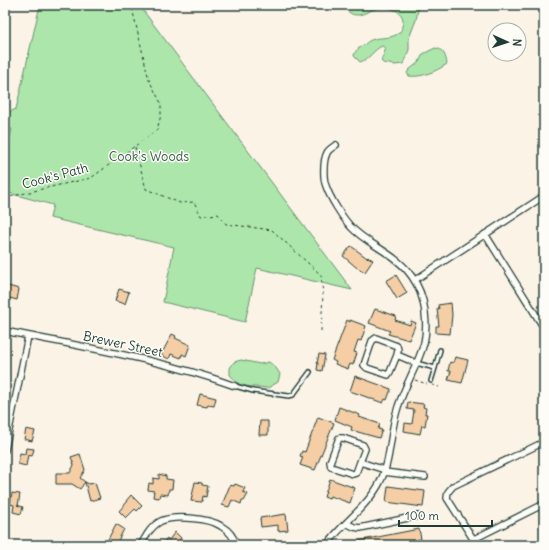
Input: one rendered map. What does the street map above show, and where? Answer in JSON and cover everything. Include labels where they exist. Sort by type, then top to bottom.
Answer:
[{"type":"street","points":[[327,545],[346,523],[360,511],[371,497],[382,478],[390,450],[396,412],[424,342],[426,323],[423,301],[415,280],[406,268],[392,256],[368,241],[351,227],[325,185],[324,170],[327,153],[336,145]]},
{"type":"street","points":[[415,280],[544,196]]},
{"type":"street","points":[[485,234],[544,328]]},
{"type":"street","name":"Brewer Street","points":[[5,331],[139,358],[235,386]]},
{"type":"street","points":[[5,450],[28,336]]},
{"type":"street","points":[[375,339],[397,346],[397,355],[388,375],[367,368],[364,365],[372,341],[375,339]]},
{"type":"street","points":[[397,355],[416,363]]},
{"type":"street","points":[[339,438],[343,438],[363,446],[365,449],[360,462],[356,473],[353,474],[331,466],[330,462],[339,438]]},
{"type":"street","points":[[477,545],[447,498],[448,492],[453,486],[544,442]]},
{"type":"street","points":[[360,462],[385,471],[425,477]]},
{"type":"street","points":[[474,539],[544,504]]},
{"type":"street","points":[[346,523],[358,528],[417,516]]},
{"type":"street","points":[[141,545],[149,531],[156,524],[165,520],[179,517],[210,522],[220,526],[230,534],[236,545]]},
{"type":"lane","points":[[431,381],[440,350]]},
{"type":"lane","points":[[416,363],[435,368]]},
{"type":"lane","points":[[235,386],[253,391],[289,396],[293,395],[310,372]]},
{"type":"path","name":"Cook's Path","points":[[5,198],[91,178],[157,130],[161,103],[149,80],[133,12],[134,5]]},
{"type":"path","points":[[134,147],[146,188],[180,203],[194,202],[201,216],[218,214],[226,224],[272,230],[321,276],[323,294],[321,331]]},
{"type":"path","points":[[413,379],[422,382]]},
{"type":"green space","name":"Cook's Woods","points":[[40,5],[139,5],[352,290],[257,268],[245,322],[163,302],[174,247],[50,218],[53,205],[5,192],[5,159],[12,129],[5,129],[5,114],[16,109]]},
{"type":"green space","points":[[357,5],[419,5],[416,20],[409,38],[409,50],[403,64],[395,65],[383,63],[381,61],[386,48],[382,46],[363,61],[360,62],[354,56],[358,49],[373,39],[391,37],[400,32],[403,21],[402,17],[397,11],[389,8],[374,9],[358,15],[354,15],[346,10]]},
{"type":"green space","points":[[435,48],[441,50],[445,56],[447,64],[429,73],[419,76],[409,76],[407,73],[419,62],[423,54]]},
{"type":"green space","points":[[241,360],[260,364],[269,362],[280,374],[278,382],[268,388],[244,386],[239,384],[230,375],[230,368],[234,362]]},
{"type":"building","points":[[351,246],[367,258],[368,257],[373,260],[365,272],[356,267],[343,256]]},
{"type":"building","points":[[396,275],[407,293],[397,299],[386,281]]},
{"type":"building","points":[[8,286],[19,289],[17,300],[6,297]]},
{"type":"building","points":[[119,289],[129,292],[125,304],[115,301]]},
{"type":"building","points":[[451,303],[452,315],[450,334],[436,333],[436,326],[439,326],[438,305]]},
{"type":"building","points":[[375,309],[396,316],[395,320],[410,325],[411,321],[416,323],[409,340],[388,334],[390,331],[369,323]]},
{"type":"building","points":[[347,320],[366,326],[361,341],[358,340],[354,352],[357,353],[353,365],[350,364],[348,369],[335,364],[336,362],[332,360]]},
{"type":"building","points":[[172,334],[176,336],[175,338],[190,345],[186,356],[182,354],[181,358],[171,354],[169,359],[161,355]]},
{"type":"building","points":[[319,354],[325,355],[322,371],[317,370]]},
{"type":"building","points":[[455,357],[468,360],[462,383],[448,380],[451,371],[448,371],[450,362],[453,363]]},
{"type":"building","points":[[355,376],[391,389],[387,400],[385,399],[383,403],[350,391]]},
{"type":"building","points":[[200,394],[216,398],[214,406],[208,405],[207,407],[197,405]]},
{"type":"building","points":[[408,402],[424,404],[423,407],[426,408],[425,414],[427,414],[425,426],[422,425],[420,434],[404,431],[405,423],[412,424],[414,410],[407,409]]},
{"type":"building","points":[[339,407],[360,415],[359,417],[380,424],[378,429],[382,430],[379,438],[351,430],[352,427],[335,420]]},
{"type":"building","points":[[318,417],[334,423],[315,470],[300,465],[303,457],[300,456],[302,451],[305,452]]},
{"type":"building","points":[[260,421],[268,421],[268,435],[259,435]]},
{"type":"building","points":[[26,429],[35,431],[32,441],[24,439]]},
{"type":"building","points":[[26,448],[34,449],[32,456],[28,455],[26,466],[18,464],[20,453],[25,454]]},
{"type":"building","points":[[80,454],[85,470],[80,478],[85,482],[80,489],[72,484],[56,484],[56,473],[70,473],[74,465],[71,457]]},
{"type":"building","points":[[159,474],[166,476],[166,479],[173,480],[172,489],[169,489],[168,495],[160,494],[159,498],[153,497],[154,491],[148,490],[149,483],[153,484],[153,478],[159,479]]},
{"type":"building","points":[[330,479],[355,488],[350,503],[330,496],[329,499],[324,497]]},
{"type":"building","points":[[85,482],[89,484],[95,483],[100,498],[90,501]]},
{"type":"building","points":[[195,482],[208,486],[206,497],[203,496],[202,502],[191,501]]},
{"type":"building","points":[[235,484],[245,488],[243,492],[248,494],[244,501],[242,500],[241,504],[232,500],[229,507],[222,505],[230,485],[234,486]]},
{"type":"building","points":[[388,486],[425,491],[423,507],[386,502]]},
{"type":"building","points":[[12,493],[20,494],[18,505],[23,507],[21,514],[13,512],[14,505],[10,504]]},
{"type":"building","points":[[131,495],[142,506],[137,511],[135,509],[126,518],[119,511]]},
{"type":"building","points":[[286,514],[288,530],[278,531],[278,525],[261,527],[260,518]]},
{"type":"building","points":[[116,524],[124,529],[116,545],[105,545]]},
{"type":"building","points":[[419,529],[421,539],[417,540],[418,545],[347,545],[347,543]]},
{"type":"building","points":[[175,532],[181,538],[176,545],[161,545],[167,538],[169,540]]}]
